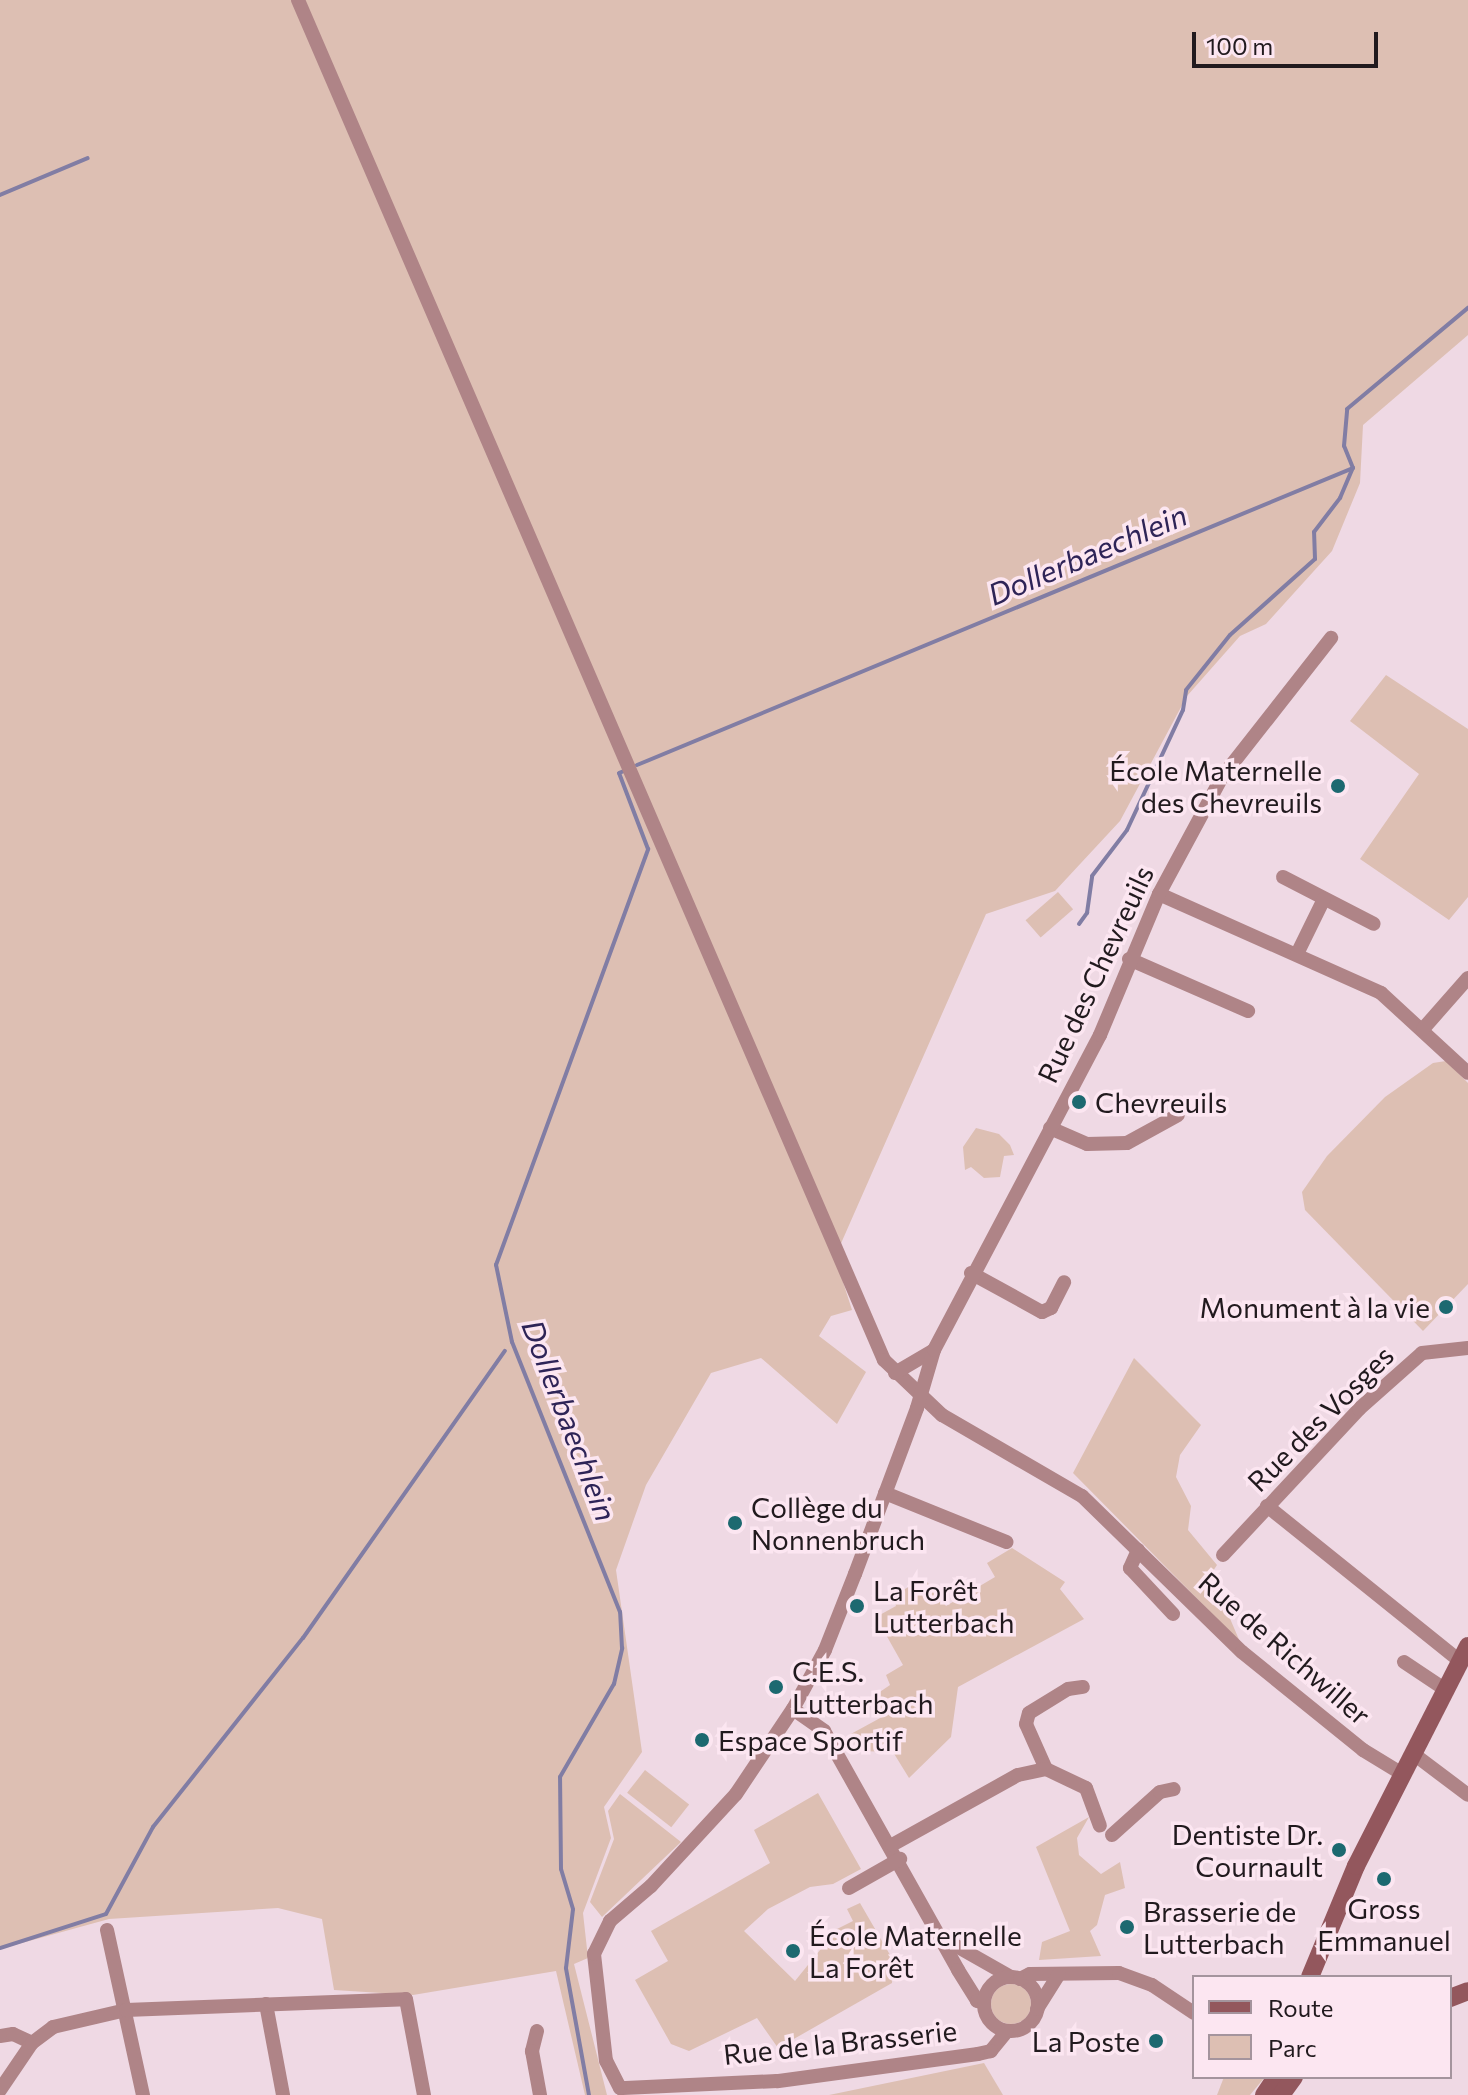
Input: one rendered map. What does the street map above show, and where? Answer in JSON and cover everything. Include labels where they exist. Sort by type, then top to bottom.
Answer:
[{"type":"main road","points":[[1311,1975],[1344,1890],[1464,1653]]},
{"type":"main road","points":[[1264,2095],[1286,2081]]},
{"type":"street","name":"Rue de Richwiller","points":[[298,0],[873,1337],[895,1373],[921,1399],[1063,1482],[1242,1652],[1363,1750],[1404,1775]]},
{"type":"street","name":"Rue des Chevreuils","points":[[620,2088],[606,2061],[594,1954],[600,1934],[718,1815],[793,1709],[825,1650],[921,1399],[934,1350],[971,1273],[1100,1035],[1129,959],[1159,894],[1222,777],[1331,638]]},
{"type":"street","points":[[1283,877],[1374,924]]},
{"type":"street","points":[[1159,894],[1381,993],[1468,1073]]},
{"type":"street","points":[[1297,954],[1324,899]]},
{"type":"street","points":[[1129,959],[1248,1011]]},
{"type":"street","points":[[1423,1029],[1468,978]]},
{"type":"street","points":[[1050,1128],[1087,1144],[1127,1143],[1178,1115]]},
{"type":"street","points":[[971,1273],[1042,1312],[1051,1308],[1064,1282]]},
{"type":"street","name":"Rue des Vosges","points":[[1223,1555],[1359,1409],[1422,1353],[1468,1348]]},
{"type":"street","points":[[895,1373],[934,1350]]},
{"type":"street","points":[[885,1493],[1006,1542]]},
{"type":"street","points":[[1267,1506],[1464,1653]]},
{"type":"street","name":"Rue de Richwiller","points":[[1138,1550],[1130,1568],[1173,1614]]},
{"type":"street","points":[[1404,1662],[1446,1690]]},
{"type":"street","points":[[1046,1769],[1026,1724],[1029,1713],[1068,1689],[1083,1687]]},
{"type":"street","points":[[793,1709],[824,1731],[900,1859],[977,2001],[984,2002],[1010,1979]]},
{"type":"street","points":[[1415,1755],[1468,1795]]},
{"type":"street","points":[[892,1845],[1018,1775],[1046,1769],[1086,1788],[1106,1830],[1160,1792],[1174,1789]]},
{"type":"street","points":[[849,1888],[900,1859]]},
{"type":"street","points":[[107,1930],[143,2095]]},
{"type":"street","points":[[944,1939],[1010,1979],[1032,1987],[1037,2009]]},
{"type":"street","points":[[965,1982],[1107,1971],[1132,1976],[1192,2012]]},
{"type":"street","points":[[984,2002],[987,2017],[1007,2031],[1030,2023],[1059,1974]]},
{"type":"street","points":[[0,2090],[32,2043],[53,2027],[126,2010],[406,1999],[424,2095]]},
{"type":"street","points":[[266,2004],[283,2095]]},
{"type":"street","points":[[537,2031],[532,2051],[540,2095]]},
{"type":"street","name":"Rue de la Brasserie","points":[[620,2088],[790,2079],[978,2054],[991,2051],[1007,2031]]},
{"type":"street","points":[[0,2036],[13,2034],[32,2043]]},
{"type":"green space","points":[[0,0],[1468,0],[1468,335],[1363,425],[1360,483],[1332,551],[1266,624],[1240,636],[1187,696],[1120,821],[1055,891],[986,914],[835,1257],[852,1310],[831,1316],[819,1336],[866,1372],[837,1424],[761,1358],[711,1373],[646,1485],[616,1570],[642,1752],[604,1807],[611,1838],[583,1913],[588,1958],[574,1964],[607,2095],[585,2095],[556,1971],[413,1995],[334,1990],[322,1919],[278,1908],[109,1919],[0,1949]]},
{"type":"green space","points":[[1386,675],[1468,729],[1468,897],[1449,920],[1360,859],[1419,774],[1350,721]]},
{"type":"green space","points":[[1058,892],[1073,909],[1041,938],[1026,920]]},
{"type":"green space","points":[[1446,1061],[1468,1083],[1468,1284],[1423,1331],[1305,1210],[1302,1192],[1327,1156],[1385,1097],[1433,1063]]},
{"type":"green space","points":[[976,1128],[999,1134],[1010,1145],[1014,1155],[1004,1156],[1000,1177],[984,1178],[971,1167],[965,1170],[963,1147]]},
{"type":"green space","points":[[1134,1358],[1201,1425],[1180,1455],[1176,1477],[1191,1506],[1188,1530],[1217,1565],[1207,1580],[1220,1595],[1240,1642],[1073,1473]]},
{"type":"green space","points":[[1012,1548],[1065,1582],[1060,1589],[1084,1619],[958,1687],[951,1737],[909,1778],[893,1752],[860,1751],[849,1735],[882,1717],[871,1698],[890,1685],[886,1675],[903,1665],[876,1617],[896,1606],[893,1596],[924,1578],[946,1606],[995,1577],[987,1563]]},
{"type":"green space","points":[[645,1770],[689,1804],[671,1827],[627,1793]]},
{"type":"green space","points":[[818,1793],[861,1869],[833,1884],[810,1887],[768,1909],[744,1931],[795,1981],[837,1929],[853,1921],[847,1909],[860,1903],[893,1960],[892,1983],[778,2048],[757,2018],[689,2051],[671,2044],[635,1980],[668,1961],[651,1931],[770,1863],[754,1830]]},
{"type":"green space","points":[[620,1794],[681,1842],[602,1917],[590,1902],[614,1839],[608,1811]]},
{"type":"green space","points":[[1089,1817],[1077,1838],[1079,1855],[1101,1874],[1120,1862],[1125,1888],[1105,1895],[1097,1925],[1090,1931],[1101,1956],[1039,1960],[1042,1942],[1070,1931],[1036,1847]]},
{"type":"green space","points":[[1011,1984],[1025,1990],[1031,2004],[1025,2018],[1011,2024],[997,2018],[991,2004],[997,1990]]},
{"type":"green space","points":[[984,2063],[1003,2095],[829,2095]]},
{"type":"green space","points":[[1223,2079],[1263,2079],[1250,2095],[1217,2095]]},
{"type":"waterway","points":[[0,195],[88,158]]},
{"type":"waterway","name":"Dollerbaechlein","points":[[1353,468],[1344,446],[1347,409],[1468,308]]},
{"type":"waterway","name":"Dollerbaechlein","points":[[637,765],[1353,468]]},
{"type":"waterway","points":[[1079,924],[1087,913],[1092,876],[1127,830],[1183,710],[1186,690],[1230,635],[1315,559],[1314,532],[1340,498],[1353,468]]},
{"type":"waterway","name":"Dollerbaechlein","points":[[589,2095],[566,1968],[573,1909],[561,1869],[560,1777],[614,1684],[622,1648],[620,1612],[512,1342],[496,1265],[648,849],[619,773],[624,771]]},
{"type":"waterway","points":[[0,1948],[106,1914],[153,1827],[303,1638],[505,1351]]},
{"type":"place","name":"École Maternelle des Chevreuils","points":[[1338,786]]},
{"type":"place","name":"Chevreuils","points":[[1079,1102]]},
{"type":"place","name":"Monument à la vie","points":[[1446,1307]]},
{"type":"place","name":"Collège du Nonnenbruch","points":[[735,1523]]},
{"type":"place","name":"La Forêt Lutterbach","points":[[857,1606]]},
{"type":"place","name":"C.E.S. Lutterbach","points":[[776,1687]]},
{"type":"place","name":"Espace Sportif","points":[[702,1740]]},
{"type":"place","name":"Dentiste Dr. Cournault","points":[[1339,1850]]},
{"type":"place","name":"Gross Emmanuel","points":[[1384,1879]]},
{"type":"place","name":"Brasserie de Lutterbach","points":[[1127,1927]]},
{"type":"place","name":"École Maternelle La Forêt","points":[[793,1951]]},
{"type":"place","name":"La Poste","points":[[1156,2041]]}]
